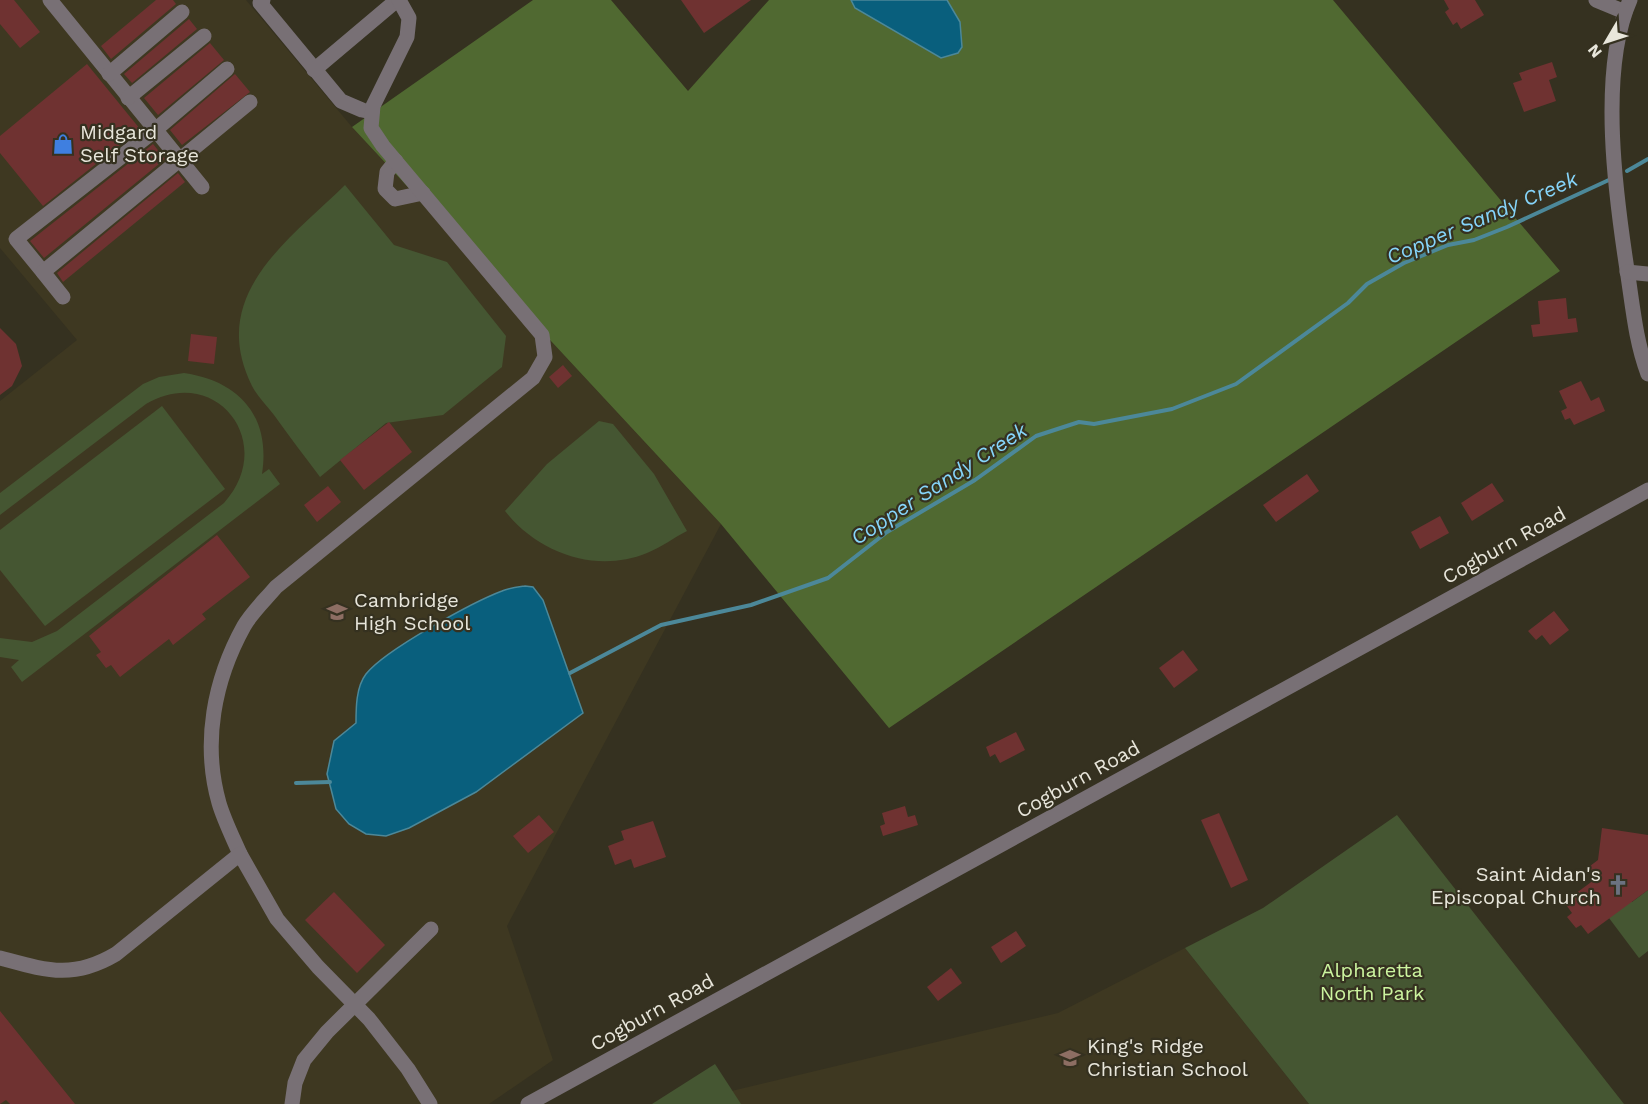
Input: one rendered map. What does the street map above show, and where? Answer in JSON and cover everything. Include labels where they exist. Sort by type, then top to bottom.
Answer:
[{"type":"street","points":[[50,0],[202,187]]},
{"type":"street","points":[[314,70],[398,0],[409,18],[407,37],[373,106],[371,128],[542,335],[545,357],[533,378],[276,587],[245,624],[224,668],[212,720],[211,756],[219,803],[240,854],[277,919],[318,967],[357,1005],[408,1069],[430,1104]]},
{"type":"street","points":[[1596,0],[1627,6],[1614,63],[1618,216],[1639,350],[1648,374]]},
{"type":"street","points":[[259,1],[341,101],[372,112]]},
{"type":"street","points":[[110,74],[182,12]]},
{"type":"street","points":[[128,98],[204,36]]},
{"type":"street","points":[[63,297],[16,239],[227,69]]},
{"type":"street","points":[[44,272],[250,102]]},
{"type":"street","points":[[396,161],[387,172],[385,189],[395,199],[423,193]]},
{"type":"street","points":[[1627,272],[1648,274]]},
{"type":"street","name":"Cogburn Road","points":[[528,1104],[1648,490]]},
{"type":"street","points":[[0,958],[53,972],[97,966],[116,954],[240,854]]},
{"type":"street","points":[[292,1104],[295,1083],[304,1060],[327,1032],[357,1005],[431,929]]},
{"type":"shaded area","name":"Cambridge High School","points":[[0,0],[246,0],[352,127],[721,524],[507,926],[553,1060],[489,1104],[0,1104],[0,401],[77,340],[0,248]]},
{"type":"shaded area","name":"King's Ridge Christian School","points":[[1185,948],[1309,1104],[677,1104],[1058,1013]]},
{"type":"green space","points":[[533,0],[611,0],[688,91],[769,0],[1333,0],[1560,271],[889,728],[721,524],[352,127]]},
{"type":"green space","points":[[345,185],[394,245],[447,262],[506,336],[502,367],[443,415],[386,423],[320,477],[252,386],[241,354],[240,324],[247,297],[260,272],[300,227]]},
{"type":"green space","points":[[184,373],[204,377],[221,384],[247,405],[256,419],[261,435],[262,474],[269,469],[280,484],[22,682],[11,667],[19,660],[0,657],[0,638],[32,642],[57,631],[224,503],[239,480],[244,456],[242,434],[232,416],[216,401],[195,394],[172,394],[146,404],[0,515],[0,493],[143,384],[159,377]]},
{"type":"green space","points":[[162,406],[225,489],[45,626],[0,570],[0,530]]},
{"type":"green space","points":[[599,421],[613,424],[654,474],[687,531],[652,551],[628,559],[588,560],[569,556],[534,538],[518,526],[505,511],[547,464]]},
{"type":"green space","name":"Alpharetta North Park","points":[[1397,815],[1624,1104],[1309,1104],[1185,948],[1263,908]]},
{"type":"green space","points":[[1648,890],[1648,951],[1639,958],[1609,918],[1626,894],[1632,902]]},
{"type":"green space","points":[[715,1064],[741,1104],[652,1104]]},
{"type":"water","points":[[851,0],[947,0],[960,22],[962,47],[958,53],[941,58],[855,8]]},
{"type":"water","points":[[525,586],[533,587],[543,600],[583,713],[476,792],[409,828],[386,836],[366,834],[349,824],[336,809],[327,774],[334,741],[356,723],[358,691],[366,674],[391,652],[451,616],[502,591]]},
{"type":"building","points":[[0,0],[14,0],[40,32],[20,48],[0,24]]},
{"type":"building","points":[[156,0],[173,0],[176,4],[111,59],[101,46]]},
{"type":"building","points":[[681,0],[751,0],[704,33]]},
{"type":"building","points":[[1444,0],[1475,0],[1484,15],[1461,29],[1457,22],[1453,25],[1445,12],[1449,9]]},
{"type":"building","points":[[189,19],[197,29],[132,83],[124,74]]},
{"type":"building","points":[[210,43],[224,60],[158,115],[144,98]]},
{"type":"building","points":[[1552,62],[1557,77],[1549,80],[1556,101],[1524,112],[1513,83],[1522,80],[1519,73]]},
{"type":"building","name":"Midgard Self Storage","points":[[87,64],[140,129],[43,206],[0,153],[0,136]]},
{"type":"building","points":[[235,74],[250,92],[182,145],[170,130]]},
{"type":"building","points":[[153,144],[165,159],[44,258],[30,241]]},
{"type":"building","points":[[178,173],[185,182],[63,282],[57,273]]},
{"type":"building","points":[[1566,298],[1568,319],[1576,318],[1578,332],[1533,337],[1531,325],[1540,324],[1538,301]]},
{"type":"building","points":[[0,328],[16,344],[22,366],[12,386],[0,395]]},
{"type":"building","points":[[191,334],[217,337],[214,364],[188,361]]},
{"type":"building","points":[[563,365],[572,376],[558,388],[549,377]]},
{"type":"building","points":[[1581,381],[1591,401],[1599,397],[1605,411],[1574,425],[1570,418],[1565,420],[1561,411],[1567,408],[1559,391]]},
{"type":"building","points":[[389,422],[412,452],[364,490],[340,460]]},
{"type":"building","points":[[1307,474],[1319,491],[1276,522],[1263,505]]},
{"type":"building","points":[[1492,483],[1504,501],[1472,521],[1461,503]]},
{"type":"building","points":[[328,486],[341,502],[317,522],[304,505]]},
{"type":"building","points":[[1440,516],[1449,533],[1420,549],[1411,532]]},
{"type":"building","points":[[217,535],[250,577],[202,614],[206,619],[173,645],[169,639],[120,677],[111,665],[106,668],[96,655],[101,652],[89,636]]},
{"type":"building","points":[[1554,611],[1569,630],[1550,645],[1542,635],[1536,640],[1528,631]]},
{"type":"building","points":[[1183,650],[1198,670],[1174,688],[1159,668]]},
{"type":"building","points":[[1016,732],[1025,750],[1000,763],[995,754],[990,757],[986,747]]},
{"type":"building","points":[[905,806],[908,817],[915,815],[918,825],[883,836],[880,826],[885,824],[882,813]]},
{"type":"building","points":[[1219,813],[1248,880],[1231,888],[1201,820]]},
{"type":"building","points":[[539,815],[554,832],[528,853],[513,836]]},
{"type":"building","points":[[653,821],[666,857],[634,868],[631,859],[615,865],[608,846],[624,840],[621,831]]},
{"type":"building","name":"Saint Aidan's Episcopal Church","points":[[1602,828],[1648,835],[1648,890],[1588,934],[1581,925],[1576,928],[1567,917],[1572,913],[1564,902],[1594,880],[1586,869],[1598,860]]},
{"type":"building","points":[[334,892],[385,945],[357,973],[305,920]]},
{"type":"building","points":[[1016,931],[1026,946],[1001,963],[991,947]]},
{"type":"building","points":[[951,968],[962,983],[938,1001],[927,987]]},
{"type":"building","points":[[0,1011],[75,1104],[10,1104],[6,1100],[0,1104]]},
{"type":"waterway","name":"Copper Sandy Creek","points":[[1627,171],[1648,159]]},
{"type":"waterway","name":"Copper Sandy Creek","points":[[570,673],[661,625],[751,605],[828,578],[887,532],[975,480],[1036,436],[1079,422],[1094,424],[1172,409],[1236,384],[1348,303],[1367,284],[1404,263],[1448,245],[1474,240],[1507,227],[1611,179]]},
{"type":"waterway","name":"Copper Sandy Creek","points":[[296,783],[330,782]]},
{"type":"place","name":"Midgard Self Storage","points":[[63,144]]},
{"type":"place","name":"Cambridge High School","points":[[337,612]]},
{"type":"place","name":"Saint Aidan's Episcopal Church","points":[[1618,885]]},
{"type":"place","name":"King's Ridge Christian School","points":[[1070,1058]]}]
